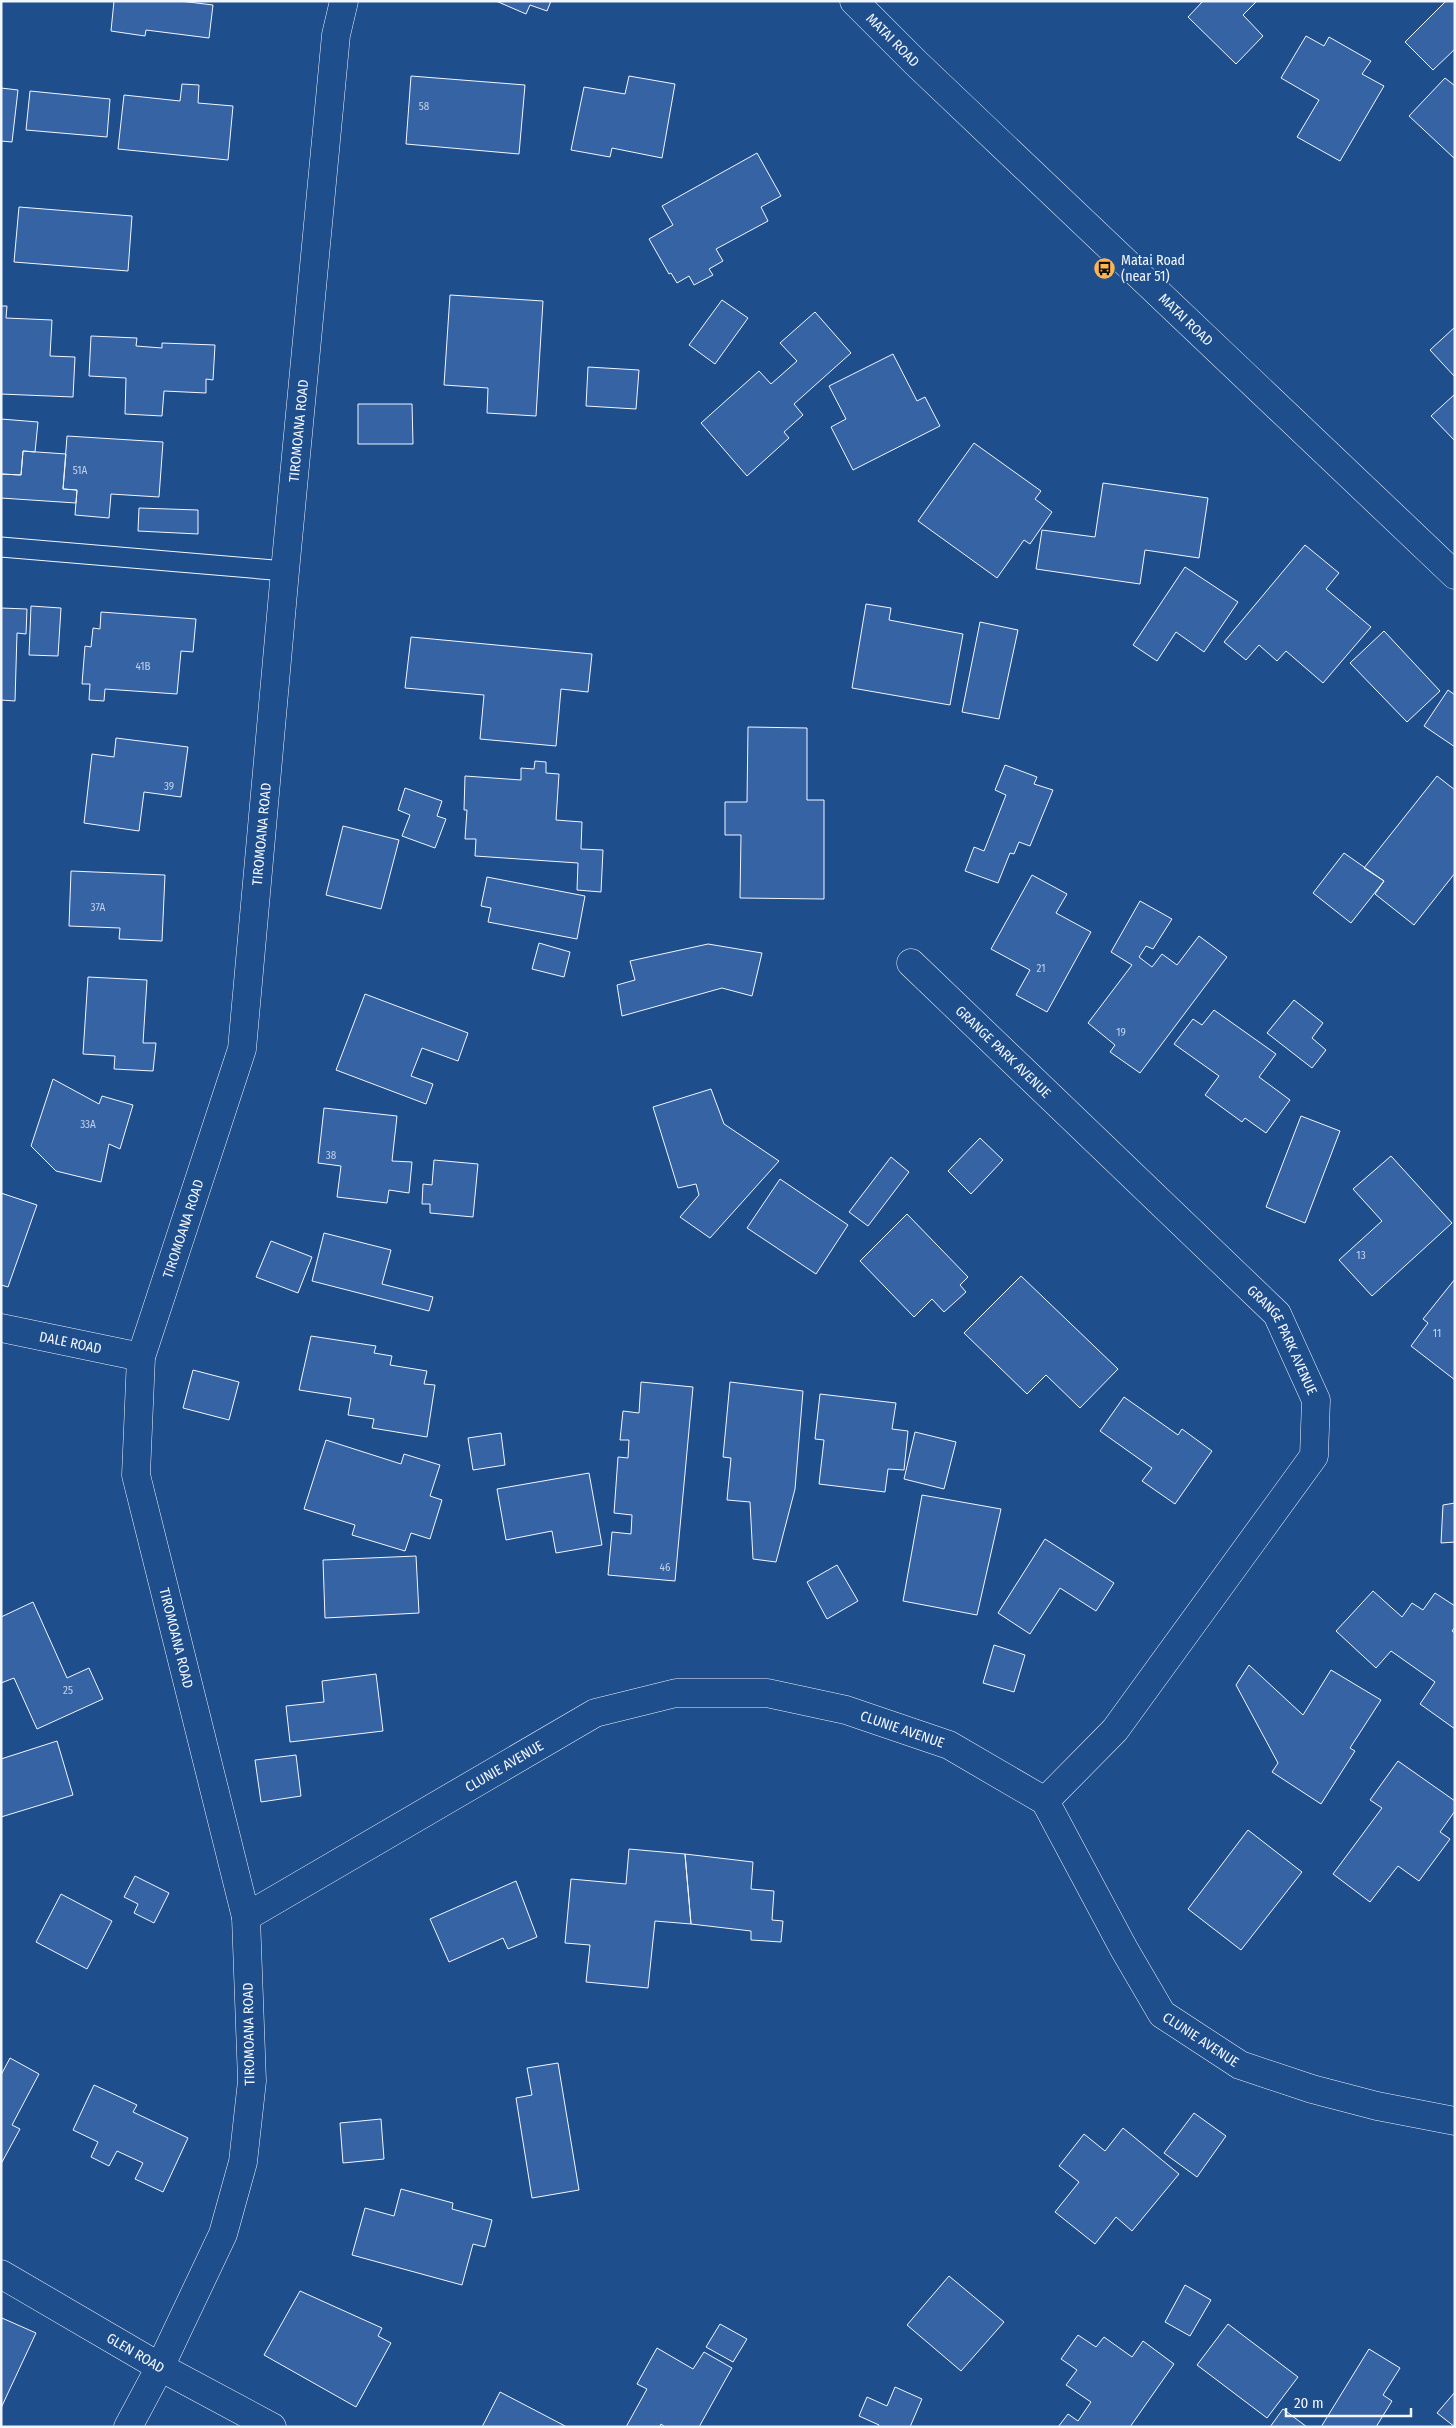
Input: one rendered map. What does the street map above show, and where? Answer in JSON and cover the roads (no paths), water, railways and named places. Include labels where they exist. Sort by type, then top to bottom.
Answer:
[{"type":"street","name":"TIROMOANA ROAD","points":[[128,2427],[160,2367],[223,2234],[243,2162],[252,2081],[246,1917],[136,1476],[141,1357],[242,1049],[336,35],[344,1]]},
{"type":"street","name":"MATAI ROAD","points":[[855,2],[923,70],[1455,574]]},
{"type":"street","name":"GRANGE PARK AVENUE","points":[[911,963],[1277,1314],[1316,1400],[1314,1456],[1115,1730],[1045,1801]]},
{"type":"street","name":"DALE ROAD","points":[[1,1328],[141,1357]]},
{"type":"street","name":"CLUNIE AVENUE","points":[[246,1917],[595,1713],[676,1693],[767,1692],[846,1710],[949,1745],[1045,1801],[1124,1949],[1162,2014],[1240,2065],[1312,2089],[1377,2106],[1455,2121]]},
{"type":"street","name":"GLEN ROAD","points":[[1,2274],[160,2367],[272,2427]]},
{"type":"lane","points":[[1,548],[285,571]]},
{"type":"place","name":"Matai Road (near 51)","points":[[1105,268]]}]
